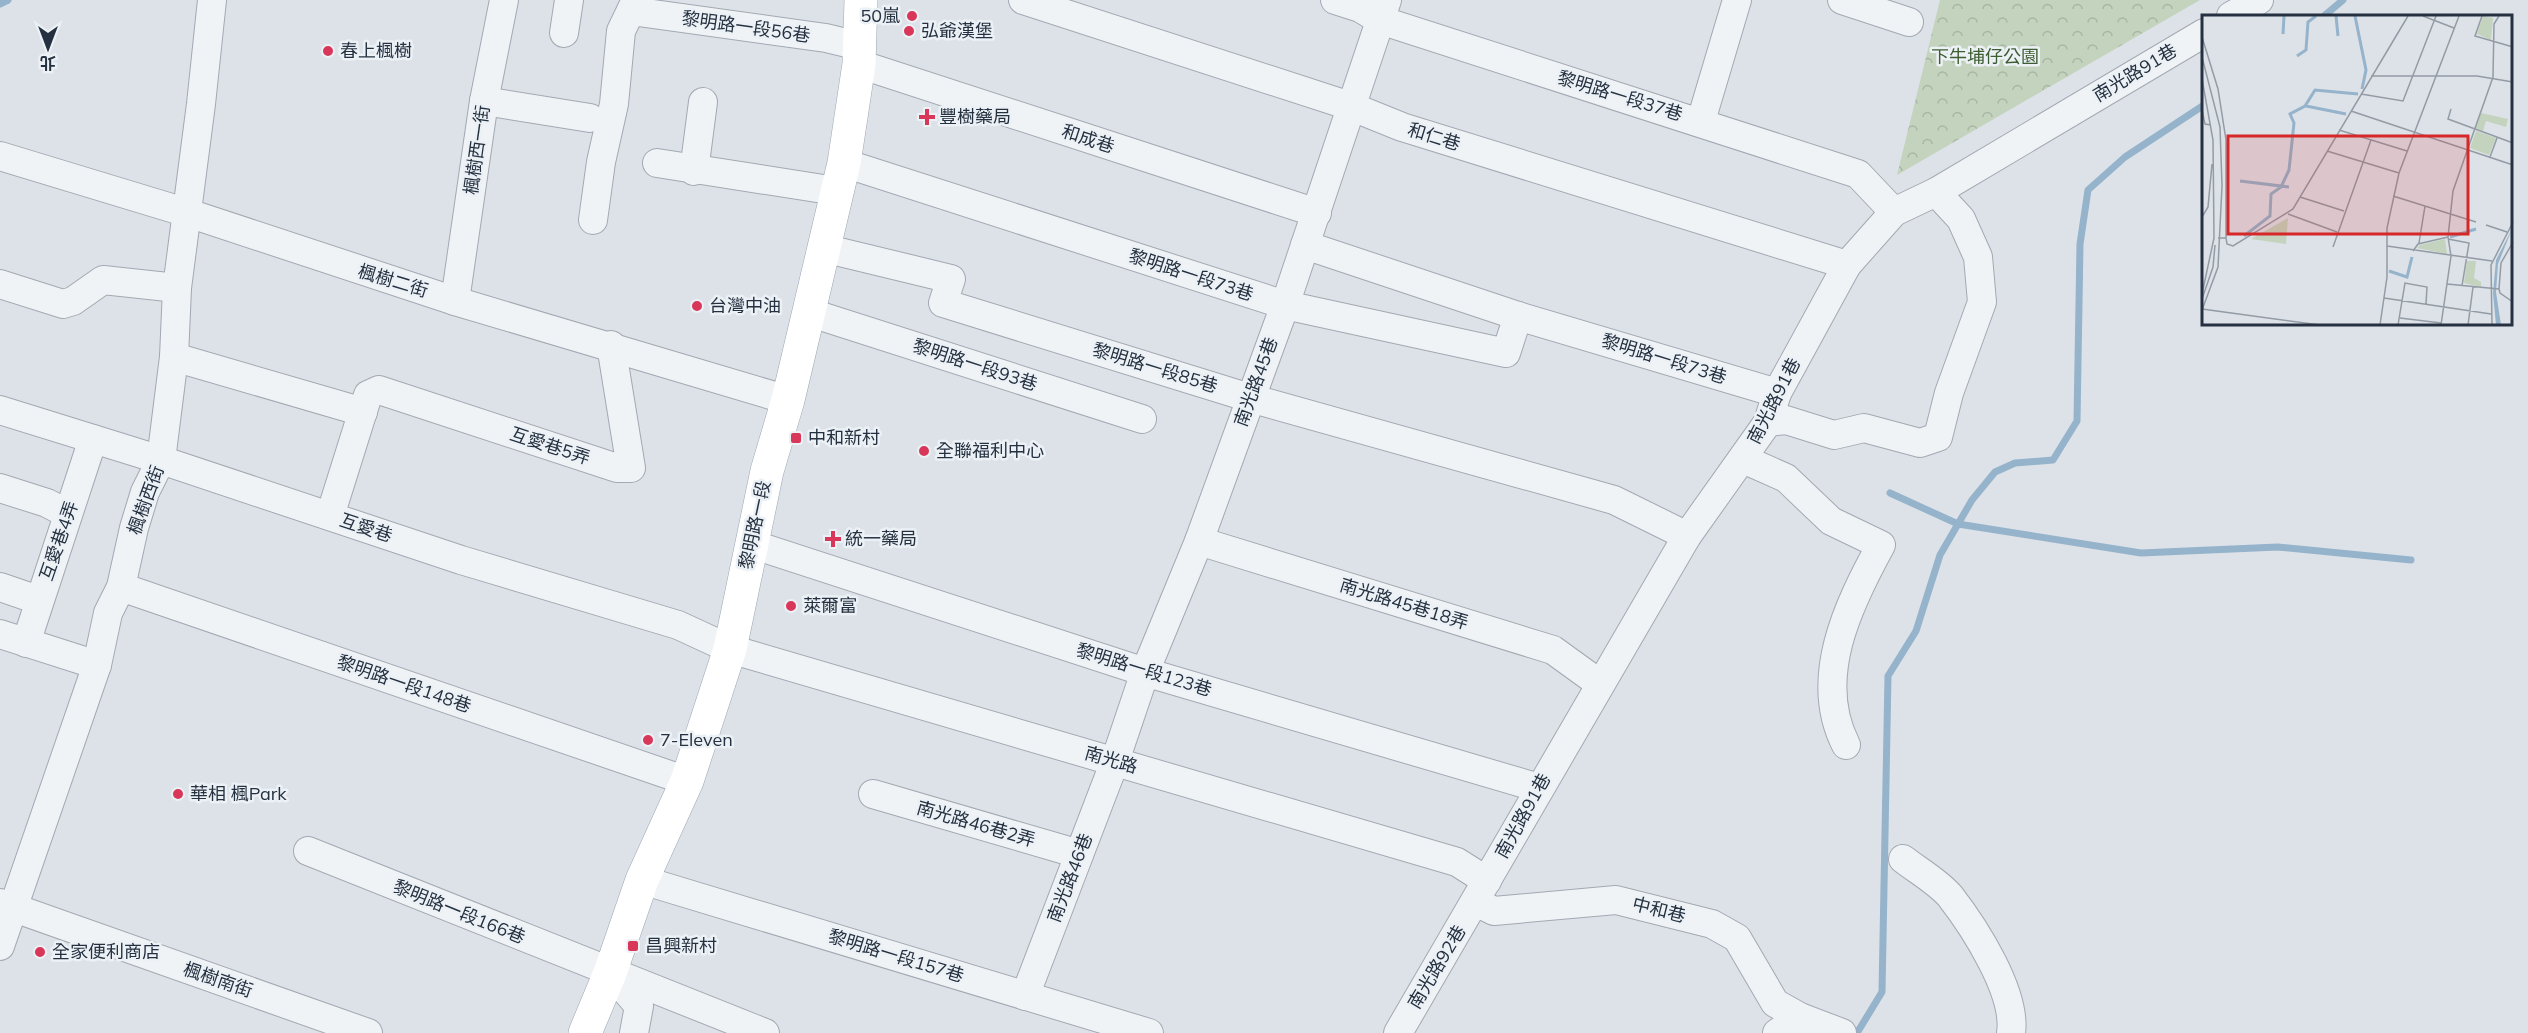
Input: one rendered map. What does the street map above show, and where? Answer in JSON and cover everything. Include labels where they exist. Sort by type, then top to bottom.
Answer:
[{"type":"main road","name":"黎明路一段","points":[[585,1033],[610,973],[642,880],[687,781],[730,649],[767,471],[788,400],[840,177],[859,55],[861,0]]},
{"type":"street","name":"楓樹西街","points":[[0,946],[8,906],[97,665],[108,612],[121,587],[136,519],[145,492],[161,460],[174,357],[177,288],[188,213],[212,0]]},
{"type":"street","name":"楓樹西一街","points":[[455,301],[484,101],[504,0]]},
{"type":"street","points":[[564,33],[569,0]]},
{"type":"street","name":"和仁巷","points":[[1023,0],[1350,106],[1402,127],[1847,266]]},
{"type":"street","name":"黎明路一段37巷","points":[[1335,0],[1360,8],[1383,10],[1858,174],[1894,212]]},
{"type":"street","points":[[1701,121],[1737,0]]},
{"type":"street","points":[[1842,0],[1909,21]]},
{"type":"street","points":[[2233,15],[2259,0]]},
{"type":"street","points":[[593,220],[601,162],[614,104],[621,31],[634,6]]},
{"type":"street","name":"黎明路一段56巷","points":[[634,6],[826,38],[859,55]]},
{"type":"street","name":"南光路45巷","points":[[1115,761],[1145,672],[1199,541],[1285,305],[1383,10]]},
{"type":"street","name":"南光路91巷","points":[[1482,891],[1539,788],[1687,536],[1768,422],[1777,393],[1847,266],[1894,212],[1936,192],[2202,34]]},
{"type":"street","name":"和成巷","points":[[859,55],[1317,213]]},
{"type":"street","points":[[484,101],[590,118]]},
{"type":"street","points":[[694,171],[703,102]]},
{"type":"street","name":"楓樹二街","points":[[0,156],[188,213],[455,301],[611,345],[788,400]]},
{"type":"street","name":"黎明路一段73巷","points":[[657,164],[694,171],[840,177],[1285,305],[1506,353],[1518,316]]},
{"type":"street","points":[[1768,422],[1786,420],[1834,435],[1864,428],[1920,443],[1938,437],[1949,393],[1982,302],[1978,257],[1961,219],[1936,192]]},
{"type":"street","name":"黎明路一段73巷","points":[[1305,246],[1518,316],[1777,393]]},
{"type":"street","name":"黎明路一段85巷","points":[[823,248],[951,279],[943,303],[1250,398],[1614,500],[1687,536]]},
{"type":"street","points":[[0,284],[63,304],[73,301],[103,280],[177,288]]},
{"type":"street","name":"黎明路一段93巷","points":[[808,312],[1142,419]]},
{"type":"street","name":"互愛巷5弄","points":[[330,516],[368,395],[379,390],[617,468],[631,468],[611,345]]},
{"type":"street","points":[[174,357],[363,412]]},
{"type":"street","name":"互愛巷","points":[[0,411],[161,460],[460,560],[678,625],[730,649]]},
{"type":"street","name":"互愛巷4弄","points":[[13,638],[38,600],[93,439]]},
{"type":"street","points":[[1743,459],[1786,478],[1831,521],[1881,545],[1855,592],[1832,672],[1836,726],[1846,745]]},
{"type":"street","points":[[0,488],[47,502],[68,514]]},
{"type":"street","name":"南光路45巷18弄","points":[[1199,541],[1553,650],[1600,684]]},
{"type":"street","name":"黎明路一段123巷","points":[[751,544],[1145,672],[1539,788]]},
{"type":"street","points":[[0,587],[38,600]]},
{"type":"street","name":"黎明路一段148巷","points":[[121,587],[687,781]]},
{"type":"street","points":[[13,638],[97,665]]},
{"type":"street","name":"南光路","points":[[730,649],[1457,862],[1482,891]]},
{"type":"street","name":"南光路46巷","points":[[1025,996],[1115,761]]},
{"type":"street","name":"南光路46巷2弄","points":[[873,794],[1079,854]]},
{"type":"street","name":"黎明路一段166巷","points":[[308,851],[765,1033]]},
{"type":"street","points":[[1903,859],[1949,895],[2002,977],[2010,1010],[2011,1033]]},
{"type":"street","name":"黎明路一段157巷","points":[[642,880],[1149,1033]]},
{"type":"street","name":"中和巷","points":[[1482,891],[1494,910],[1616,900],[1712,924],[1737,938],[1789,1025],[1842,1033]]},
{"type":"street","name":"南光路92巷","points":[[1398,1033],[1482,891]]},
{"type":"street","name":"楓樹南街","points":[[8,906],[368,1033]]},
{"type":"street","points":[[610,973],[639,1006],[634,1033]]},
{"type":"green space","name":"下牛埔仔公園","points":[[1940,0],[2200,0],[1897,175]]},
{"type":"waterway","points":[[0,4],[8,0]]},
{"type":"waterway","points":[[2325,15],[2343,0]]},
{"type":"waterway","points":[[1857,1033],[1882,992],[1888,676],[1916,631],[1940,555],[1972,500],[1995,472],[2015,463],[2053,460],[2077,421],[2080,244],[2088,190],[2125,157],[2202,106]]},
{"type":"waterway","points":[[1890,493],[1958,524],[2141,553],[2278,547],[2411,560]]},
{"type":"place","name":"50嵐","points":[[912,16]]},
{"type":"place","name":"弘爺漢堡","points":[[909,31]]},
{"type":"place","name":"春上楓樹","points":[[328,51]]},
{"type":"place","name":"豐樹藥局","points":[[927,117]]},
{"type":"place","name":"台灣中油","points":[[697,306]]},
{"type":"place","name":"中和新村","points":[[796,438]]},
{"type":"place","name":"全聯福利中心","points":[[924,451]]},
{"type":"place","name":"統一藥局","points":[[833,539]]},
{"type":"place","name":"萊爾富","points":[[791,606]]},
{"type":"place","name":"7-Eleven","points":[[648,740]]},
{"type":"place","name":"華相 楓Park","points":[[178,794]]},
{"type":"place","name":"昌興新村","points":[[633,946]]},
{"type":"place","name":"全家便利商店","points":[[40,952]]}]
